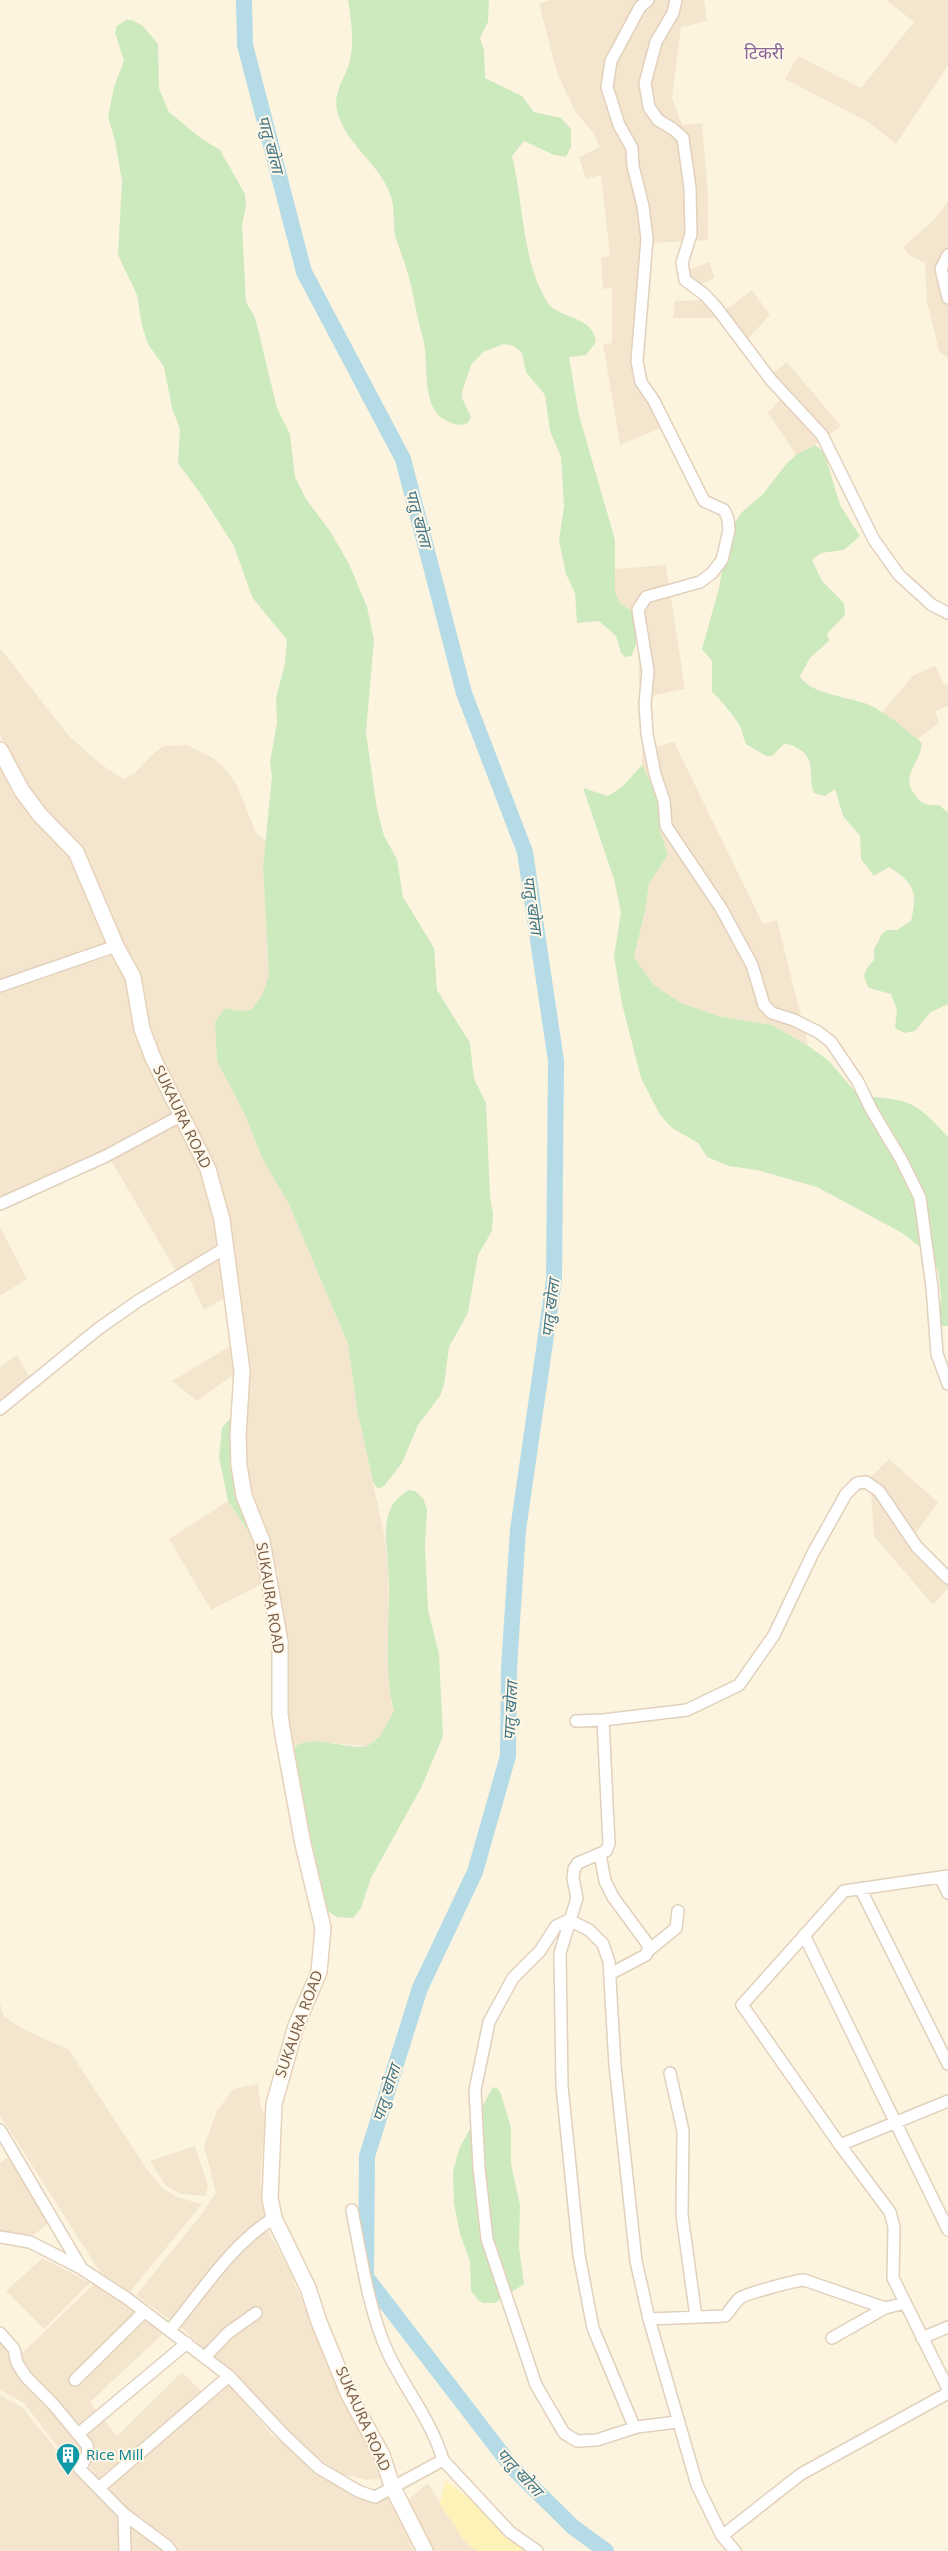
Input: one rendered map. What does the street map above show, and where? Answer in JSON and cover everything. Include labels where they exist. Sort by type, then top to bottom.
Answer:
[{"type":"street","points":[[648,0],[640,7],[611,61],[607,87],[619,125],[632,148],[633,166],[643,206],[647,239],[637,361],[641,382],[654,401],[672,441],[704,501],[724,510],[728,519],[729,530],[722,560],[712,573],[700,582],[646,597],[638,610],[648,671],[645,704],[647,734],[654,774],[664,801],[666,826],[721,908],[752,966],[764,1005],[772,1013],[818,1032],[831,1042],[858,1082],[871,1109],[902,1160],[920,1198],[932,1287],[935,1345],[948,1384]]},
{"type":"street","points":[[676,0],[673,13],[656,42],[645,83],[649,107],[658,120],[683,138],[690,188],[691,234],[682,263],[685,280],[705,295],[770,380],[794,408],[822,435],[874,540],[900,575],[932,605],[948,613]]},
{"type":"street","points":[[948,255],[941,269],[948,298]]},
{"type":"street","name":"SUKAURA ROAD","points":[[0,750],[22,791],[40,815],[76,852],[116,946],[133,977],[142,1029],[153,1058],[208,1169],[222,1220],[242,1371],[238,1435],[239,1465],[244,1496],[262,1542],[280,1642],[280,1715],[282,1732],[303,1844],[322,1928],[323,1945],[319,1972],[296,2026],[274,2104],[269,2177],[270,2198],[274,2218],[297,2261],[349,2395],[382,2455],[392,2486],[423,2550]]},
{"type":"street","points":[[0,986],[116,946]]},
{"type":"street","points":[[0,1204],[106,1156],[182,1115]]},
{"type":"street","points":[[0,1409],[98,1329],[138,1301],[225,1248]]},
{"type":"street","points":[[576,1720],[603,1720],[687,1710],[739,1686],[774,1635],[813,1553],[846,1494],[857,1483],[866,1482],[879,1491],[917,1547],[948,1578]]},
{"type":"street","points":[[603,1720],[609,1844],[606,1851],[578,1863],[574,1869],[573,1879],[577,1898],[560,1953],[562,2086],[579,2255],[593,2328],[629,2416],[637,2427]]},
{"type":"street","points":[[600,1854],[605,1881],[634,1927],[648,1942],[649,1950]]},
{"type":"street","points":[[948,1893],[944,1877],[844,1891],[742,2005],[840,2145],[890,2212],[894,2227],[892,2278],[948,2389]]},
{"type":"street","points":[[861,1890],[948,2064]]},
{"type":"street","points":[[610,1974],[646,1955],[649,1950],[676,1928],[678,1911]]},
{"type":"street","points":[[570,1920],[589,1930],[603,1944],[610,1962],[614,2065],[636,2261],[649,2319],[696,2484],[722,2536],[735,2551]]},
{"type":"street","points":[[570,1920],[556,1926],[540,1951],[513,1978],[489,2022],[475,2090],[479,2168],[487,2239],[536,2385],[564,2433],[577,2441],[597,2440],[637,2427],[677,2422]]},
{"type":"street","points":[[804,1935],[948,2230]]},
{"type":"street","points":[[670,2072],[683,2131],[682,2215],[696,2317]]},
{"type":"street","points":[[840,2145],[948,2101]]},
{"type":"street","points":[[0,2130],[82,2269]]},
{"type":"street","points":[[352,2210],[369,2294],[388,2353],[436,2441],[443,2460],[510,2532],[537,2551]]},
{"type":"street","points":[[170,2330],[241,2244],[255,2229],[274,2218]]},
{"type":"street","points":[[0,2237],[30,2242],[82,2269],[170,2330],[229,2376],[284,2435],[319,2468],[358,2491],[375,2497],[392,2486],[443,2460]]},
{"type":"street","points":[[649,2319],[725,2316],[734,2308],[739,2298],[749,2293],[776,2288],[792,2280],[804,2280],[884,2308]]},
{"type":"street","points":[[832,2338],[884,2308],[905,2303]]},
{"type":"street","points":[[75,2380],[144,2312]]},
{"type":"street","points":[[205,2357],[228,2333],[256,2313]]},
{"type":"street","points":[[922,2338],[948,2327]]},
{"type":"street","points":[[0,2333],[14,2349],[17,2363],[26,2377],[44,2394],[87,2445],[88,2453],[80,2469],[124,2514],[168,2546],[171,2551]]},
{"type":"street","points":[[78,2434],[187,2343]]},
{"type":"street","points":[[99,2488],[229,2376]]},
{"type":"street","points":[[722,2536],[800,2474],[948,2394]]},
{"type":"street","points":[[124,2514],[125,2551]]},
{"type":"shaded area","points":[[550,0],[704,0],[707,21],[681,27],[672,98],[682,125],[702,123],[708,192],[708,240],[652,243],[643,361],[647,380],[661,398],[671,424],[620,445],[603,344],[612,343],[612,288],[603,289],[601,258],[610,256],[601,175],[586,179],[579,157],[600,147],[593,132],[576,113],[557,73],[539,4]]},
{"type":"shaded area","points":[[886,0],[948,0],[948,65],[896,144],[870,123],[785,79],[798,56],[861,88],[914,22]]},
{"type":"shaded area","points":[[948,201],[948,359],[939,351],[927,302],[925,263],[909,255],[903,247],[936,218]]},
{"type":"shaded area","points":[[709,262],[715,278],[697,286],[689,278],[688,270]]},
{"type":"shaded area","points":[[752,290],[770,315],[746,341],[724,311]]},
{"type":"shaded area","points":[[701,300],[715,318],[673,318],[675,301]]},
{"type":"shaded area","points":[[787,362],[841,426],[815,445],[796,455],[768,413],[781,398],[766,379]]},
{"type":"shaded area","points":[[666,565],[685,689],[640,698],[637,629],[633,612],[620,603],[615,592],[615,569]]},
{"type":"shaded area","points":[[0,648],[69,736],[98,762],[118,776],[124,779],[134,774],[163,746],[187,745],[213,758],[223,766],[237,785],[256,833],[266,841],[263,867],[269,975],[262,995],[252,1009],[241,1011],[225,1008],[215,1022],[217,1061],[245,1115],[262,1158],[289,1204],[348,1344],[357,1409],[384,1534],[388,1564],[391,1701],[394,1711],[380,1736],[368,1746],[317,1742],[295,1746],[288,1732],[278,1573],[246,1470],[228,1219],[147,1027],[139,975],[47,814],[15,768],[0,735]]},
{"type":"shaded area","points":[[935,666],[944,685],[948,684],[948,706],[935,711],[939,722],[918,739],[881,713],[914,675]]},
{"type":"shaded area","points":[[674,742],[763,924],[777,920],[808,1045],[772,1025],[718,1016],[681,1003],[654,985],[634,958],[645,911],[649,883],[668,855],[659,828],[658,798],[642,765],[642,750]]},
{"type":"shaded area","points":[[0,765],[14,796],[64,846],[75,863],[110,946],[0,984]]},
{"type":"shaded area","points":[[110,951],[127,978],[174,1114],[139,1135],[0,1202],[0,993]]},
{"type":"shaded area","points":[[176,1123],[202,1169],[215,1220],[219,1246],[176,1271],[109,1157]]},
{"type":"shaded area","points":[[0,1227],[27,1279],[0,1296]]},
{"type":"shaded area","points":[[218,1256],[223,1299],[204,1310],[188,1276]]},
{"type":"shaded area","points":[[230,1346],[236,1373],[197,1401],[172,1381]]},
{"type":"shaded area","points":[[17,1355],[30,1378],[0,1401],[0,1367]]},
{"type":"shaded area","points":[[889,1459],[938,1502],[909,1543],[948,1582],[948,1588],[933,1605],[874,1536],[870,1478]]},
{"type":"shaded area","points":[[228,1501],[254,1540],[262,1584],[211,1610],[169,1539]]},
{"type":"shaded area","points":[[0,2004],[4,2017],[27,2031],[69,2050],[144,2165],[162,2188],[177,2197],[202,2204],[130,2292],[100,2272],[0,2115]]},
{"type":"shaded area","points":[[258,2084],[261,2108],[265,2115],[260,2185],[267,2217],[174,2323],[136,2295],[201,2215],[216,2193],[204,2146],[217,2111],[230,2093],[237,2088]]},
{"type":"shaded area","points":[[195,2146],[208,2185],[206,2196],[180,2194],[165,2185],[150,2161]]},
{"type":"shaded area","points":[[9,2156],[51,2221],[34,2235],[0,2233],[0,2163]]},
{"type":"shaded area","points":[[267,2229],[289,2270],[324,2351],[388,2478],[366,2480],[343,2474],[315,2456],[178,2324],[247,2244]]},
{"type":"shaded area","points":[[43,2258],[90,2283],[44,2329],[6,2291]]},
{"type":"shaded area","points":[[94,2284],[165,2332],[90,2402],[117,2436],[182,2372],[203,2393],[100,2481],[89,2464],[93,2448],[30,2376],[20,2355]]},
{"type":"shaded area","points":[[0,2339],[11,2360],[88,2451],[74,2462],[62,2453],[24,2403],[0,2390]]},
{"type":"shaded area","points":[[225,2380],[273,2436],[335,2483],[396,2495],[413,2551],[129,2551],[131,2528],[125,2511],[105,2487]]},
{"type":"shaded area","points":[[0,2395],[22,2407],[60,2454],[123,2517],[121,2551],[0,2551]]},
{"type":"shaded area","points":[[428,2483],[464,2540],[477,2551],[433,2551],[408,2500]]},
{"type":"green space","points":[[348,0],[489,0],[488,22],[480,38],[484,50],[485,78],[522,96],[534,112],[561,118],[571,129],[571,147],[566,157],[554,155],[524,141],[512,156],[527,248],[538,283],[551,306],[588,326],[596,342],[586,355],[569,357],[579,415],[615,540],[615,592],[620,603],[633,612],[636,624],[637,640],[631,656],[625,657],[621,653],[616,636],[599,621],[577,623],[575,593],[566,574],[559,541],[564,506],[561,457],[550,431],[545,395],[526,372],[522,353],[514,346],[504,344],[483,352],[471,365],[462,392],[462,398],[471,417],[468,423],[460,425],[447,421],[438,415],[432,406],[427,384],[425,348],[406,266],[395,235],[392,199],[385,183],[347,134],[337,111],[336,98],[349,64],[352,48]]},
{"type":"green space","points":[[126,20],[132,20],[143,26],[158,44],[159,89],[169,112],[202,139],[220,150],[245,194],[246,206],[242,225],[246,302],[255,317],[277,408],[290,434],[295,477],[306,499],[330,531],[349,564],[367,607],[374,640],[366,733],[377,809],[384,836],[397,859],[403,897],[434,948],[437,990],[470,1043],[474,1079],[486,1103],[490,1196],[493,1214],[492,1231],[478,1255],[468,1313],[449,1347],[444,1385],[440,1396],[418,1425],[402,1463],[384,1486],[378,1489],[373,1482],[357,1409],[348,1344],[289,1204],[262,1158],[245,1115],[217,1061],[215,1022],[225,1008],[241,1011],[252,1009],[262,995],[269,975],[263,867],[272,776],[270,762],[277,723],[276,698],[285,663],[287,640],[252,597],[234,546],[178,463],[180,429],[172,408],[164,367],[148,344],[142,326],[137,295],[118,255],[122,181],[115,141],[108,117],[114,87],[124,61],[115,32],[117,26]]},
{"type":"green space","points":[[815,445],[824,452],[840,505],[860,536],[844,550],[821,553],[812,560],[822,581],[844,603],[845,615],[827,634],[829,641],[810,658],[800,676],[805,682],[820,691],[874,707],[918,739],[922,744],[921,751],[910,776],[911,788],[922,802],[928,805],[939,805],[948,813],[948,1004],[931,1012],[915,1031],[904,1033],[895,1028],[897,1010],[891,994],[869,988],[864,976],[874,960],[874,949],[882,934],[887,930],[897,930],[911,921],[914,895],[909,883],[889,867],[874,876],[861,859],[860,836],[843,816],[835,789],[825,796],[814,793],[810,763],[805,753],[793,746],[784,744],[772,756],[766,756],[746,744],[739,724],[712,692],[712,661],[702,649],[719,588],[729,532],[741,513],[763,494],[787,463],[796,455]]},
{"type":"green space","points":[[642,765],[658,798],[659,828],[668,855],[649,883],[645,911],[634,957],[654,985],[681,1003],[718,1016],[772,1025],[807,1045],[829,1061],[859,1096],[889,1098],[909,1104],[927,1115],[948,1137],[948,1326],[939,1326],[941,1296],[938,1270],[929,1254],[902,1233],[817,1187],[757,1170],[729,1166],[707,1157],[698,1143],[672,1128],[660,1115],[641,1078],[622,1004],[614,956],[621,912],[614,879],[583,788],[608,796],[622,787]]},
{"type":"green space","points":[[234,1414],[254,1540],[228,1501],[219,1457],[222,1428]]},
{"type":"green space","points":[[409,1490],[415,1491],[423,1498],[427,1509],[425,1545],[428,1610],[439,1654],[443,1736],[421,1788],[371,1878],[361,1908],[353,1918],[337,1917],[327,1911],[310,1851],[296,1786],[295,1746],[303,1743],[321,1742],[359,1747],[368,1746],[380,1736],[394,1711],[390,1694],[388,1657],[389,1582],[386,1526],[392,1505]]},
{"type":"green space","points":[[493,2087],[498,2089],[501,2094],[511,2128],[511,2164],[520,2205],[519,2248],[524,2284],[495,2303],[483,2303],[471,2291],[470,2261],[460,2234],[454,2204],[453,2172],[459,2149]]},
{"type":"sand","points":[[445,2480],[539,2551],[477,2551],[464,2540],[440,2504]]},
{"type":"waterway","name":"पातु खोला","points":[[244,0],[245,45],[304,272],[403,459],[464,693],[525,852],[556,1061],[554,1280],[518,1530],[509,1668],[508,1756],[475,1872],[420,1988],[367,2156],[366,2277],[512,2467],[573,2527],[606,2551]]},
{"type":"place","name":"Rice Mill","points":[[68,2476]]},
{"type":"district","name":"टिकरी","points":[[764,53]]}]
